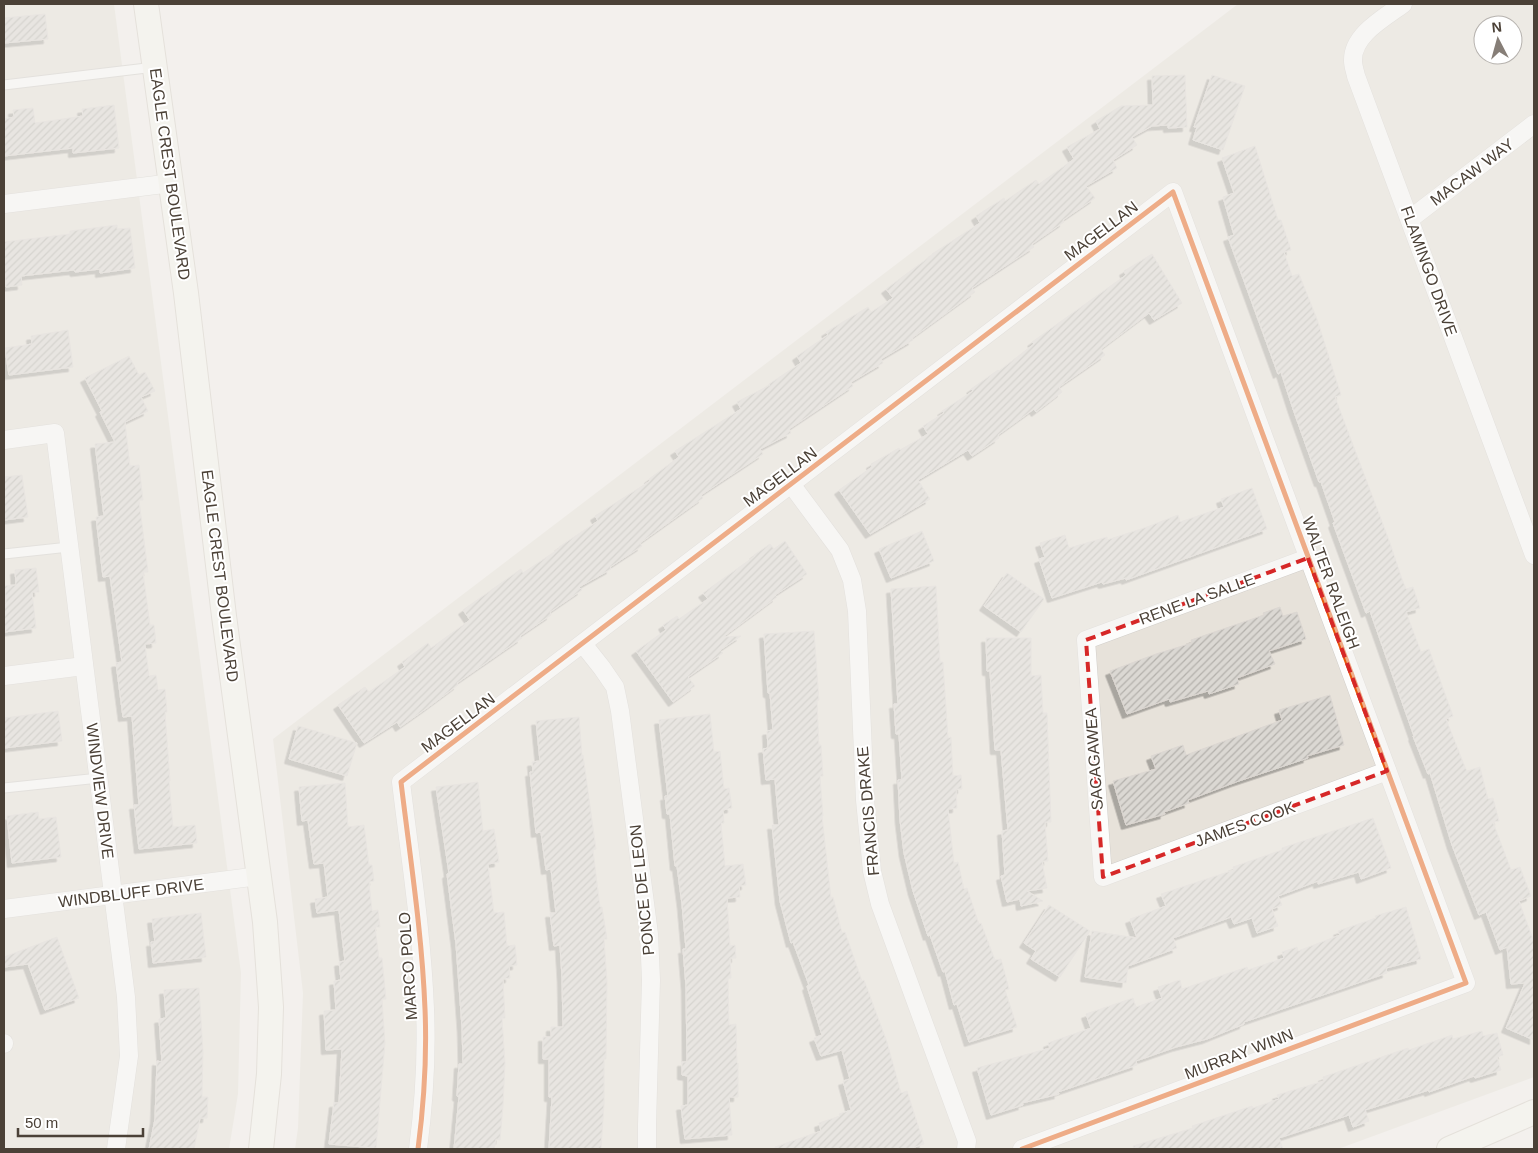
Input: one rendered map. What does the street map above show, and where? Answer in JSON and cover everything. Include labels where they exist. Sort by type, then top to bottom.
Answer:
[{"type":"main road","name":"EAGLE CREST BOULEVARD","points":[[146,4],[172,183],[224,616],[259,876],[271,1007],[269,1074],[261,1149]]},
{"type":"main road","points":[[1449,1149],[1534,1112]]},
{"type":"street","name":"FLAMINGO DRIVE","points":[[1403,4],[1370,29],[1355,46],[1353,62],[1356,76],[1532,543]]},
{"type":"street","name":"MACAW WAY","points":[[1410,219],[1534,124]]},
{"type":"street","points":[[4,204],[172,183]]},
{"type":"street","name":"MAGELLAN","points":[[401,782],[1173,192]]},
{"type":"street","name":"WALTER RALEIGH","points":[[1173,192],[1466,983]]},
{"type":"street","name":"WINDVIEW DRIVE","points":[[4,440],[55,433],[126,997],[128,1056],[116,1149]]},
{"type":"street","name":"FRANCIS DRAKE","points":[[791,484],[840,550],[852,580],[857,610],[865,800],[872,871],[880,904],[969,1147]]},
{"type":"street","name":"RENE LA SALLE","points":[[1086,640],[1308,558]]},
{"type":"street","name":"SACAGAWEA","points":[[1086,640],[1103,877]]},
{"type":"street","name":"PONCE DE LEON","points":[[582,644],[615,687],[620,711],[646,915],[651,980],[646,1125],[648,1149]]},
{"type":"street","points":[[4,676],[84,666]]},
{"type":"street","name":"JAMES COOK","points":[[1103,877],[1387,771]]},
{"type":"street","name":"MARCO POLO","points":[[401,782],[418,916],[425,1008],[425,1061],[418,1149]]},
{"type":"street","name":"WINDBLUFF DRIVE","points":[[4,909],[259,876]]},
{"type":"street","name":"MURRAY WINN","points":[[1022,1149],[1466,983]]},
{"type":"lane","points":[[4,85],[155,67]]},
{"type":"lane","points":[[4,554],[69,547]]},
{"type":"lane","points":[[4,788],[98,778]]},
{"type":"highlighted area","points":[[1308,558],[1387,771],[1103,877],[1086,640]]},
{"type":"shaded area","points":[[4,4],[114,4],[241,973],[238,1094],[229,1149],[4,1149]]},
{"type":"shaded area","points":[[1238,4],[1534,4],[1534,1077],[1338,1149],[295,1149],[298,1128],[303,993],[273,739]]},
{"type":"building","points":[[45,14],[48,39],[4,43],[4,18]]},
{"type":"building","points":[[1185,75],[1187,127],[1168,128],[1168,125],[1152,126],[1132,137],[1137,145],[1113,160],[1117,168],[1086,186],[1095,198],[1032,244],[1034,247],[972,288],[975,292],[912,338],[913,340],[881,359],[883,363],[851,382],[853,386],[789,429],[791,433],[760,449],[763,454],[701,495],[703,498],[640,543],[642,546],[610,567],[611,569],[579,587],[582,590],[550,612],[551,615],[520,636],[522,638],[457,683],[458,685],[400,727],[397,722],[364,743],[338,705],[365,687],[369,692],[405,667],[402,662],[428,643],[431,648],[470,620],[463,610],[521,569],[523,573],[598,521],[595,516],[650,481],[649,479],[679,457],[675,451],[741,409],[737,402],[770,385],[801,363],[797,356],[828,335],[826,332],[868,307],[871,312],[893,298],[886,289],[932,254],[980,223],[976,216],[1004,198],[1005,201],[1036,180],[1039,184],[1074,159],[1067,147],[1100,129],[1096,121],[1121,106],[1153,105],[1152,76]]},
{"type":"building","points":[[1212,75],[1245,86],[1223,150],[1193,140],[1197,127],[1194,127]]},
{"type":"building","points":[[114,105],[119,148],[73,153],[73,148],[4,156],[4,119],[14,117],[13,110],[33,108],[35,123],[83,116],[82,109]]},
{"type":"building","points":[[1255,146],[1278,220],[1281,220],[1291,250],[1284,252],[1292,276],[1299,274],[1317,319],[1341,395],[1335,397],[1406,589],[1413,587],[1420,608],[1406,612],[1421,652],[1429,649],[1453,716],[1446,719],[1465,767],[1467,771],[1480,767],[1488,799],[1493,798],[1499,821],[1493,822],[1511,870],[1520,867],[1531,896],[1519,901],[1534,942],[1534,1040],[1506,1028],[1525,983],[1511,984],[1507,947],[1500,950],[1486,912],[1479,915],[1452,845],[1430,773],[1428,774],[1413,736],[1370,611],[1366,613],[1281,372],[1278,374],[1228,237],[1234,235],[1223,197],[1234,193],[1222,158]]},
{"type":"building","points":[[117,225],[117,229],[130,228],[135,268],[100,273],[100,269],[21,276],[22,285],[6,287],[4,242],[70,234],[70,231]]},
{"type":"building","points":[[1152,254],[1182,303],[1154,320],[1149,313],[1101,349],[1105,355],[1059,387],[1062,392],[1036,412],[1034,409],[998,435],[999,438],[972,456],[968,450],[918,480],[930,499],[870,534],[839,490],[872,467],[871,464],[928,434],[923,426],[944,413],[942,411],[973,391],[971,389],[999,371],[1034,344],[1032,342],[1126,275],[1124,271]]},
{"type":"building","points":[[68,330],[73,367],[9,375],[5,348],[32,344],[31,336]]},
{"type":"building","points":[[129,356],[139,375],[145,372],[155,391],[141,397],[148,411],[125,422],[130,466],[139,465],[143,500],[139,500],[148,572],[143,572],[150,625],[154,625],[156,643],[145,644],[149,676],[156,675],[158,690],[165,689],[173,827],[195,825],[197,843],[139,849],[134,805],[139,805],[132,716],[123,717],[116,663],[122,662],[110,576],[103,577],[96,517],[104,516],[95,444],[115,442],[85,378]]},
{"type":"building","points":[[22,475],[28,517],[4,520],[4,477]]},
{"type":"building","points":[[1252,488],[1267,529],[1126,580],[1126,578],[1103,584],[1102,582],[1052,598],[1039,559],[1045,557],[1040,543],[1065,535],[1069,548],[1107,537],[1107,540],[1178,515],[1180,522],[1224,507],[1221,499]]},
{"type":"building","points":[[922,531],[934,561],[891,578],[879,549]]},
{"type":"building","points":[[785,541],[807,574],[775,595],[777,597],[723,637],[741,636],[720,650],[723,653],[688,677],[695,686],[673,702],[636,651],[666,630],[663,625],[677,616],[679,619],[708,599],[703,593],[754,555],[770,544],[774,549]]},
{"type":"building","points":[[36,568],[39,592],[32,592],[36,628],[4,632],[4,603],[6,602],[4,586],[16,585],[15,570]]},
{"type":"building","points":[[1007,573],[1044,599],[1021,632],[984,606]]},
{"type":"building","points":[[936,586],[940,662],[943,662],[948,738],[951,737],[953,776],[961,775],[962,789],[956,789],[957,808],[948,809],[954,863],[958,862],[964,889],[967,888],[979,924],[981,923],[995,960],[1001,959],[1009,989],[1005,990],[1017,1027],[969,1042],[957,1004],[954,1005],[945,971],[943,972],[930,935],[928,936],[913,891],[904,853],[900,820],[898,780],[902,780],[899,734],[896,734],[894,704],[898,704],[891,589]]},
{"type":"building","points":[[1280,607],[1283,616],[1297,612],[1306,639],[1269,651],[1275,664],[1237,678],[1239,684],[1209,694],[1208,691],[1170,702],[1169,699],[1127,714],[1110,671],[1192,643],[1191,640],[1264,615],[1263,613]]},
{"type":"building","points":[[814,631],[819,700],[817,701],[819,745],[821,745],[823,776],[820,776],[822,816],[831,898],[833,897],[842,933],[845,932],[862,981],[864,980],[887,1042],[901,1093],[907,1091],[924,1144],[909,1149],[775,1149],[775,1147],[821,1131],[819,1123],[851,1110],[843,1081],[850,1079],[842,1050],[821,1056],[814,1038],[822,1035],[807,986],[809,985],[793,942],[791,943],[780,901],[772,825],[779,825],[775,779],[766,780],[763,749],[768,748],[767,731],[773,730],[770,693],[768,693],[764,634]]},
{"type":"building","points":[[986,638],[1031,638],[1031,676],[1041,675],[1043,713],[1047,713],[1051,822],[1045,822],[1048,861],[1042,861],[1047,888],[1027,891],[1043,901],[1021,906],[1020,899],[1007,902],[1001,876],[1005,875],[1002,831],[1008,830],[1001,750],[995,750],[990,671],[987,671]]},
{"type":"building","points":[[1330,695],[1344,745],[1307,756],[1308,758],[1188,800],[1189,803],[1164,812],[1165,814],[1126,825],[1113,781],[1156,769],[1151,756],[1183,745],[1186,755],[1282,720],[1279,710]]},
{"type":"building","points":[[58,711],[62,741],[4,748],[4,718]]},
{"type":"building","points":[[710,714],[714,752],[720,751],[724,789],[729,788],[732,808],[723,810],[724,823],[721,823],[725,866],[743,864],[746,885],[739,886],[740,897],[727,898],[730,946],[735,945],[736,958],[730,958],[731,978],[728,978],[729,1025],[736,1024],[738,1097],[729,1097],[732,1135],[685,1139],[681,1106],[688,1105],[688,1076],[682,1075],[682,1062],[687,1062],[686,986],[683,949],[686,949],[670,814],[667,814],[665,796],[668,796],[659,720]]},
{"type":"building","points":[[579,717],[582,756],[596,849],[593,850],[600,907],[602,907],[607,939],[604,939],[607,981],[606,1059],[604,1059],[604,1105],[601,1149],[549,1149],[552,1097],[549,1097],[549,1059],[543,1059],[543,1037],[551,1037],[551,1027],[563,1027],[562,977],[560,945],[554,946],[550,913],[556,913],[551,869],[546,870],[541,832],[536,833],[530,772],[533,772],[532,762],[540,761],[536,721]]},
{"type":"building","points":[[298,726],[357,743],[347,776],[289,759]]},
{"type":"building","points":[[478,782],[483,831],[494,829],[499,862],[488,864],[494,913],[504,912],[507,946],[515,945],[517,965],[509,966],[510,978],[503,979],[505,1018],[502,1018],[505,1063],[500,1140],[496,1139],[494,1149],[454,1149],[459,1097],[457,1096],[459,1064],[463,1064],[462,1027],[456,944],[447,874],[449,873],[436,787]]},
{"type":"building","points":[[345,783],[348,827],[364,825],[369,865],[372,865],[374,881],[369,882],[372,911],[378,910],[380,927],[375,927],[379,958],[382,958],[386,999],[382,999],[385,1043],[376,1148],[329,1144],[334,1103],[339,1103],[342,1049],[326,1050],[324,1011],[336,1010],[334,981],[341,980],[339,962],[345,961],[339,910],[317,913],[315,899],[328,897],[324,863],[314,864],[308,820],[302,821],[299,787]]},
{"type":"building","points":[[38,812],[39,819],[56,817],[61,857],[12,863],[7,816]]},
{"type":"building","points":[[1373,818],[1391,868],[1361,879],[1359,872],[1318,884],[1318,881],[1278,896],[1282,905],[1272,909],[1278,926],[1257,933],[1252,918],[1234,924],[1231,917],[1173,938],[1177,948],[1128,966],[1126,983],[1085,977],[1092,931],[1137,938],[1130,919],[1166,906],[1161,894],[1234,870],[1233,867],[1282,850],[1282,848]]},
{"type":"building","points":[[1049,905],[1090,931],[1060,977],[1031,959],[1036,951],[1024,943]]},
{"type":"building","points":[[1406,907],[1421,959],[1386,968],[1387,973],[1244,1022],[1244,1024],[1207,1039],[1176,1047],[1136,1061],[1137,1065],[1058,1092],[1059,1094],[1022,1103],[1023,1105],[991,1115],[977,1068],[1050,1048],[1048,1043],[1091,1028],[1086,1014],[1133,998],[1136,1007],[1162,998],[1158,987],[1180,980],[1182,989],[1247,967],[1248,970],[1284,958],[1282,952],[1297,947],[1298,951],[1340,935],[1338,931],[1376,918],[1375,916]]},
{"type":"building","points":[[201,913],[206,957],[153,963],[151,942],[155,942],[152,919]]},
{"type":"building","points":[[57,937],[79,998],[45,1010],[28,964],[4,967],[4,957]]},
{"type":"building","points":[[199,988],[203,1052],[202,1097],[208,1097],[207,1118],[200,1118],[194,1149],[149,1149],[155,1119],[157,1061],[162,1062],[159,1019],[166,1018],[164,990]]},
{"type":"building","points":[[1482,1031],[1483,1036],[1497,1033],[1503,1055],[1497,1057],[1501,1070],[1475,1078],[1474,1076],[1429,1092],[1429,1090],[1365,1110],[1369,1121],[1353,1127],[1349,1115],[1279,1138],[1283,1149],[1134,1149],[1133,1146],[1193,1128],[1192,1126],[1252,1106],[1253,1108],[1279,1099],[1277,1095],[1324,1081],[1323,1077],[1408,1048],[1409,1050],[1452,1035],[1453,1039]]},
{"type":"cycle path","points":[[418,1149],[426,1044],[425,1009],[418,924],[401,782],[1173,192],[1466,983],[1022,1149]]}]
